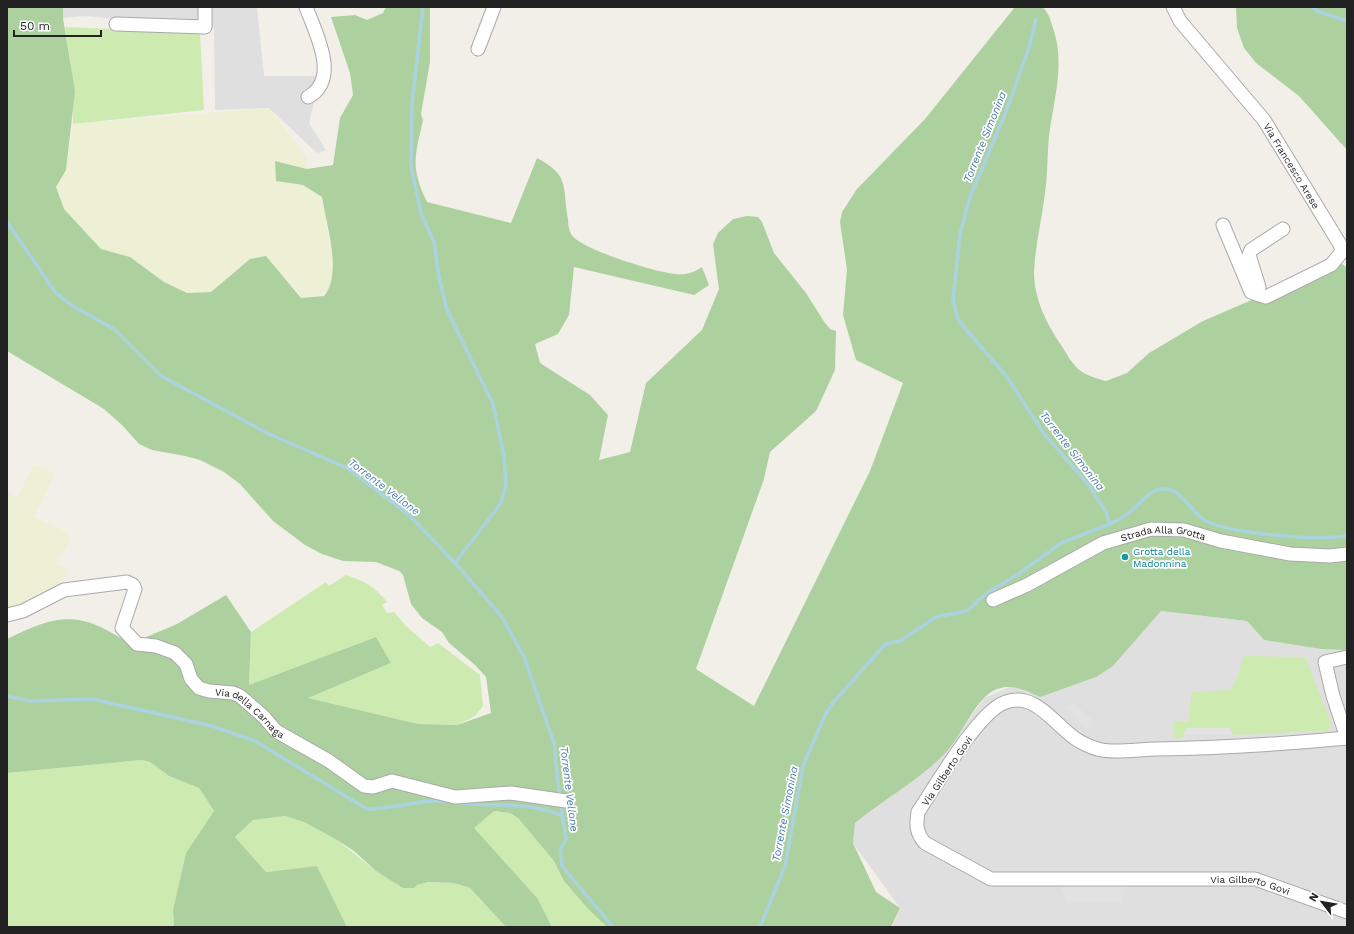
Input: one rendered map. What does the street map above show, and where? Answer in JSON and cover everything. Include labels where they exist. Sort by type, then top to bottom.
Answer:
[{"type":"street","points":[[116,24],[205,27],[205,7]]},
{"type":"street","points":[[306,7],[322,51],[325,72],[320,85],[308,97]]},
{"type":"street","points":[[478,49],[494,7]]},
{"type":"street","name":"Via Francesco Arese","points":[[1173,7],[1180,21],[1264,120],[1341,246],[1341,253],[1331,265],[1266,297],[1257,294]]},
{"type":"street","points":[[1223,225],[1251,292],[1257,294],[1259,287],[1249,255],[1251,250],[1283,229]]},
{"type":"street","name":"Strada Alla Grotta","points":[[993,600],[1027,585],[1103,543],[1151,529],[1184,530],[1221,541],[1290,554],[1330,556],[1347,554]]},
{"type":"street","name":"Via della Carnaga","points":[[7,615],[23,611],[64,590],[127,582],[135,589],[122,628],[137,644],[156,646],[175,653],[186,664],[191,679],[199,688],[209,691],[233,693],[240,696],[264,717],[276,731],[329,761],[364,786],[372,787],[392,781],[455,797],[511,793],[566,801]]},
{"type":"street","points":[[1347,657],[1325,662],[1333,696],[1347,738]]},
{"type":"street","name":"Via Gilberto Govi","points":[[1347,738],[1173,749],[1102,750],[1073,737],[1043,709],[1030,703],[1013,700],[1004,702],[993,709],[977,726],[918,812],[916,825],[919,836],[925,843],[991,880],[1255,879],[1347,912]]},
{"type":"shaded area","points":[[63,7],[257,7],[264,76],[320,76],[309,123],[326,150],[317,153],[269,108],[215,110],[214,28],[85,16],[63,18]]},
{"type":"shaded area","points":[[1160,611],[1247,621],[1264,640],[1321,649],[1347,650],[1347,927],[892,927],[900,908],[853,843],[855,823],[942,756],[984,698],[1012,686],[1040,697],[1113,666]]},
{"type":"shaded area","points":[[1075,704],[1093,721],[1089,731],[1067,707]]},
{"type":"shaded area","points":[[1187,728],[1230,728],[1233,735],[1184,735]]},
{"type":"shaded area","points":[[1126,884],[1121,902],[1067,902],[1061,887]]},
{"type":"green space","points":[[7,7],[63,7],[63,18],[75,91],[66,170],[56,187],[64,209],[101,249],[130,257],[164,282],[187,293],[211,292],[250,259],[266,256],[301,298],[324,296],[330,287],[333,262],[332,248],[322,197],[303,185],[276,181],[275,161],[307,169],[333,165],[340,118],[353,95],[350,73],[331,17],[355,15],[367,20],[383,13],[386,7],[430,7],[430,62],[421,114],[423,120],[416,153],[416,170],[418,180],[427,202],[511,223],[537,158],[548,164],[560,177],[563,183],[569,229],[571,234],[577,240],[603,253],[637,265],[667,273],[686,274],[702,267],[709,285],[694,295],[574,267],[569,315],[558,334],[535,344],[540,363],[590,395],[608,415],[599,460],[630,452],[646,383],[702,330],[719,289],[713,244],[718,233],[733,219],[747,216],[758,217],[762,222],[774,253],[806,293],[825,323],[830,329],[836,331],[835,370],[816,411],[770,452],[764,479],[696,669],[754,706],[870,471],[903,383],[856,360],[843,315],[847,270],[840,222],[842,212],[857,189],[925,119],[1015,7],[1042,7],[1048,15],[1056,39],[1059,67],[1049,136],[1044,203],[1034,272],[1036,291],[1046,319],[1066,353],[1078,369],[1106,381],[1127,373],[1149,353],[1203,321],[1340,262],[1347,268],[1347,650],[1321,649],[1264,640],[1247,621],[1161,611],[1113,666],[1096,677],[1040,697],[1014,687],[1003,687],[989,693],[976,707],[954,743],[938,760],[927,770],[855,823],[853,843],[876,892],[900,908],[891,927],[607,927],[588,909],[564,881],[553,860],[518,818],[510,813],[494,811],[474,828],[538,899],[552,927],[506,927],[470,888],[454,883],[428,882],[417,885],[414,888],[403,888],[376,871],[354,851],[337,840],[304,822],[285,816],[253,820],[235,837],[266,872],[317,866],[347,927],[174,927],[173,910],[186,853],[214,811],[199,788],[169,776],[150,762],[142,760],[7,773],[7,639],[42,624],[56,620],[70,619],[83,621],[97,626],[113,633],[130,644],[177,624],[226,595],[251,632],[249,685],[376,637],[391,663],[308,698],[418,724],[457,725],[491,713],[486,677],[475,665],[449,643],[442,632],[422,618],[411,604],[403,575],[399,571],[376,562],[343,561],[322,554],[305,545],[273,521],[240,484],[224,472],[200,460],[152,450],[139,444],[122,425],[104,409],[7,351]]},
{"type":"green space","points":[[1236,7],[1347,7],[1347,150],[1299,96],[1256,63],[1244,48],[1237,28]]},
{"type":"green space","points":[[65,27],[200,33],[204,110],[73,124],[71,66]]},
{"type":"green space","points":[[269,108],[307,158],[307,169],[275,161],[276,181],[303,185],[322,197],[335,276],[330,289],[318,296],[303,298],[266,256],[234,271],[211,292],[186,293],[164,282],[130,257],[101,249],[64,209],[56,187],[66,170],[73,124]]},
{"type":"green space","points":[[34,464],[55,474],[34,517],[62,530],[72,539],[57,563],[69,570],[60,586],[28,605],[7,610],[7,492],[18,497]]},
{"type":"green space","points":[[346,575],[358,579],[378,592],[387,602],[382,605],[387,613],[394,612],[406,626],[430,647],[438,643],[480,675],[483,706],[475,716],[457,725],[418,724],[307,698],[391,663],[376,637],[249,685],[251,632],[326,582],[329,586]]},
{"type":"green space","points":[[1244,656],[1305,657],[1332,725],[1327,731],[1233,735],[1230,728],[1187,728],[1182,738],[1176,739],[1173,734],[1174,721],[1188,722],[1192,692],[1232,690]]},
{"type":"green space","points":[[142,760],[150,762],[169,776],[199,788],[214,811],[186,853],[173,910],[174,927],[7,927],[7,773]]},
{"type":"green space","points":[[493,811],[510,813],[518,818],[553,860],[564,881],[588,909],[607,927],[552,927],[538,899],[473,828]]},
{"type":"green space","points":[[285,816],[304,822],[337,840],[376,871],[417,885],[428,882],[454,883],[470,888],[506,927],[347,927],[317,866],[266,872],[235,837],[253,820]]},
{"type":"waterway","points":[[423,7],[412,104],[411,166],[421,213],[434,242],[439,277],[447,310],[493,404],[504,456],[506,485],[501,503],[455,563]]},
{"type":"waterway","points":[[1313,7],[1317,11],[1347,21]]},
{"type":"waterway","name":"Torrente Simonina","points":[[760,927],[785,866],[803,766],[825,715],[832,704],[885,644],[900,641],[936,617],[967,611],[987,593],[1017,575],[1061,543],[1110,524],[1106,512],[1089,485],[1045,435],[1007,377],[958,319],[953,300],[960,234],[970,197],[1005,114],[1029,48],[1036,19]]},
{"type":"waterway","name":"Torrente Vellone","points":[[7,222],[55,292],[71,305],[114,329],[161,376],[267,433],[349,469],[409,515],[455,563],[502,617],[524,657],[554,743],[566,839],[560,851],[562,866],[613,927]]},
{"type":"waterway","points":[[1110,524],[1129,513],[1150,494],[1160,489],[1166,489],[1178,494],[1206,521],[1218,525],[1254,533],[1297,537],[1334,537],[1347,535]]},
{"type":"waterway","points":[[7,696],[30,701],[92,699],[212,726],[255,741],[367,809],[441,801],[530,807],[563,816]]},
{"type":"place","name":"Grotta della Madonnina","points":[[1125,557]]}]
